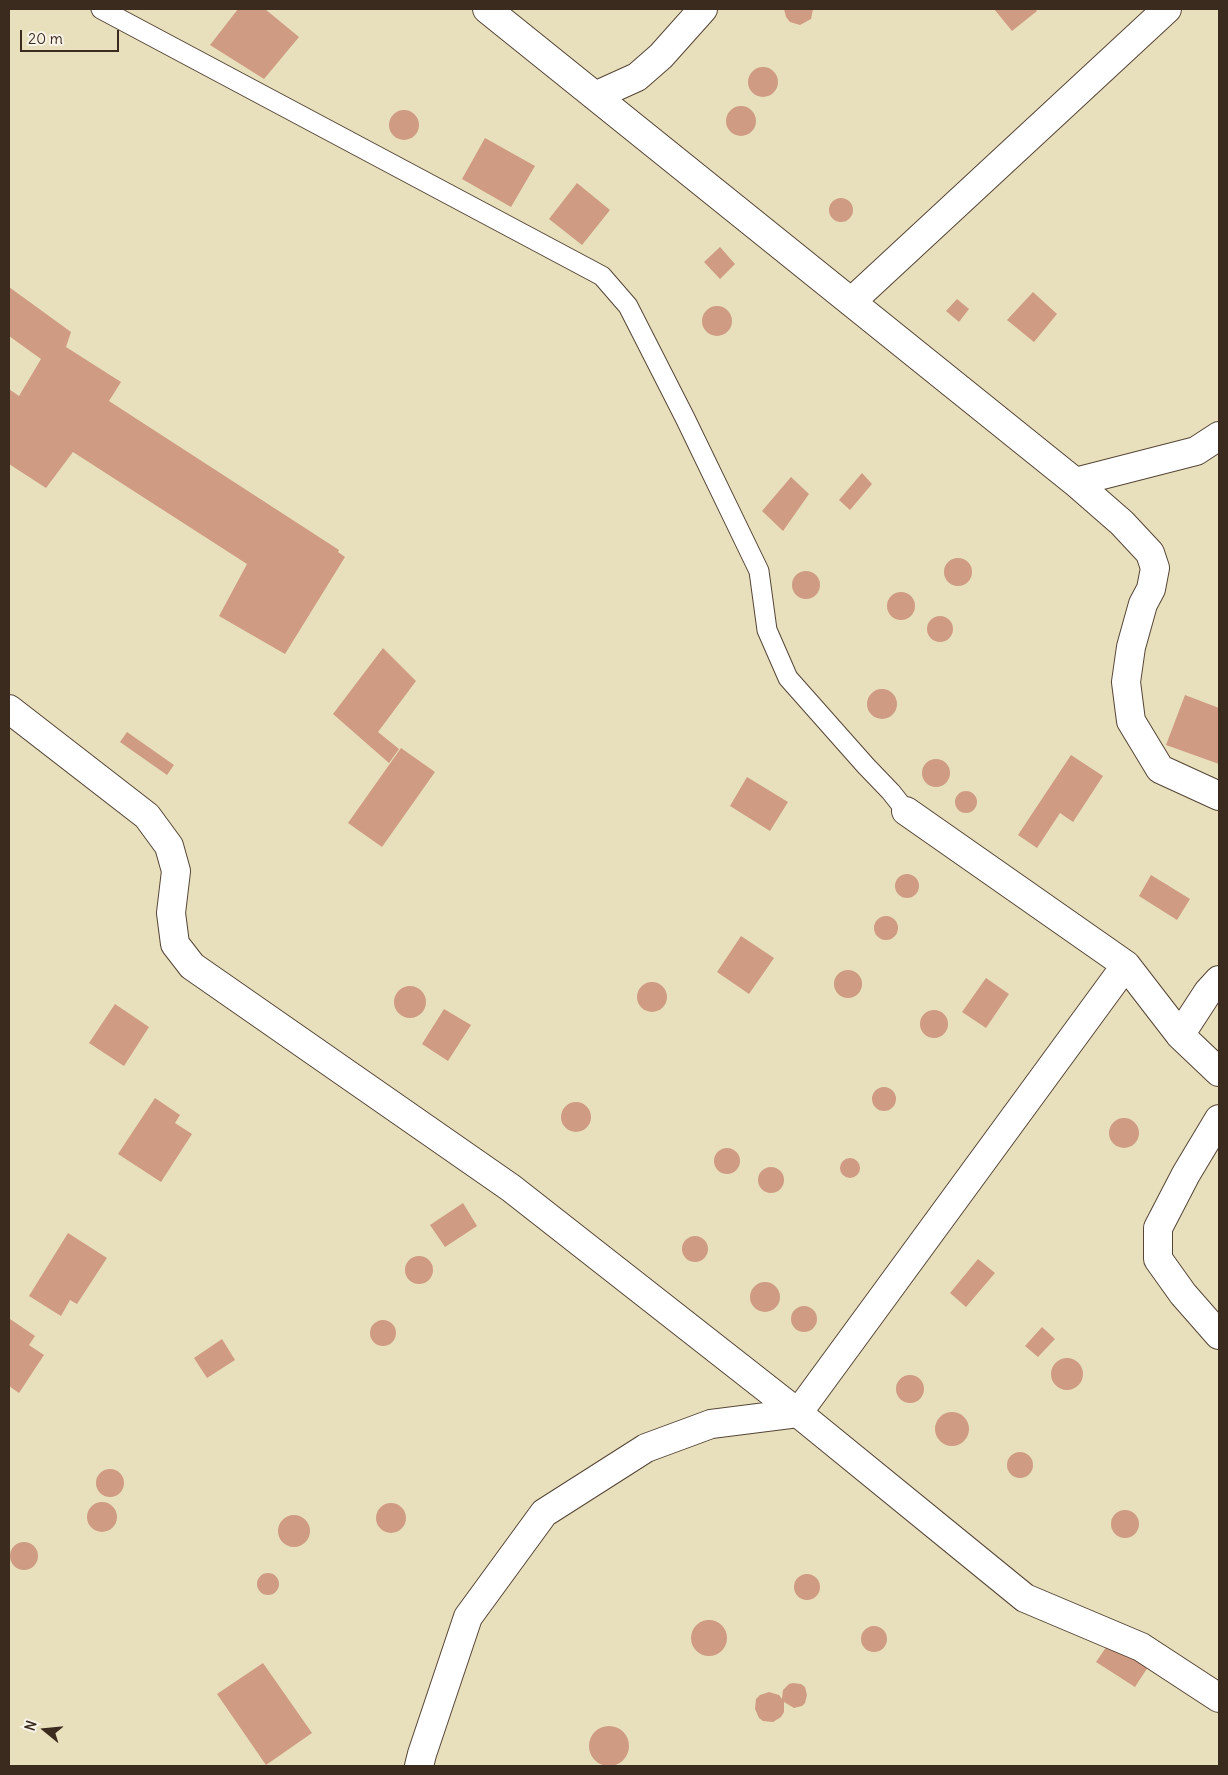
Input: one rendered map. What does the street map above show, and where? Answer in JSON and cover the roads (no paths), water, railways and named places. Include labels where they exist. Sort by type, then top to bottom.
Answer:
[{"type":"street","points":[[487,9],[1075,482],[1122,523],[1150,553],[1155,568],[1151,589],[1143,604],[1131,647],[1126,682],[1131,721],[1160,769],[1219,796]]},
{"type":"street","points":[[595,96],[636,77],[661,56],[703,9]]},
{"type":"street","points":[[851,302],[1167,9]]},
{"type":"street","points":[[1075,482],[1196,451],[1219,436]]},
{"type":"street","points":[[9,709],[147,816],[169,846],[176,872],[172,913],[175,944],[192,966],[511,1188],[798,1413],[1025,1598],[1141,1646],[1219,1698]]},
{"type":"street","points":[[906,811],[1126,965],[1180,1035],[1219,1072]]},
{"type":"street","points":[[420,1766],[422,1754],[468,1617],[544,1513],[646,1448],[711,1424],[798,1413],[1126,965]]},
{"type":"street","points":[[1180,1035],[1208,992],[1219,980]]},
{"type":"street","points":[[1219,1119],[1186,1174],[1158,1228],[1158,1259],[1183,1294],[1219,1335]]},
{"type":"lane","points":[[101,9],[602,276],[628,306],[759,571],[766,630],[788,678],[906,811]]}]
